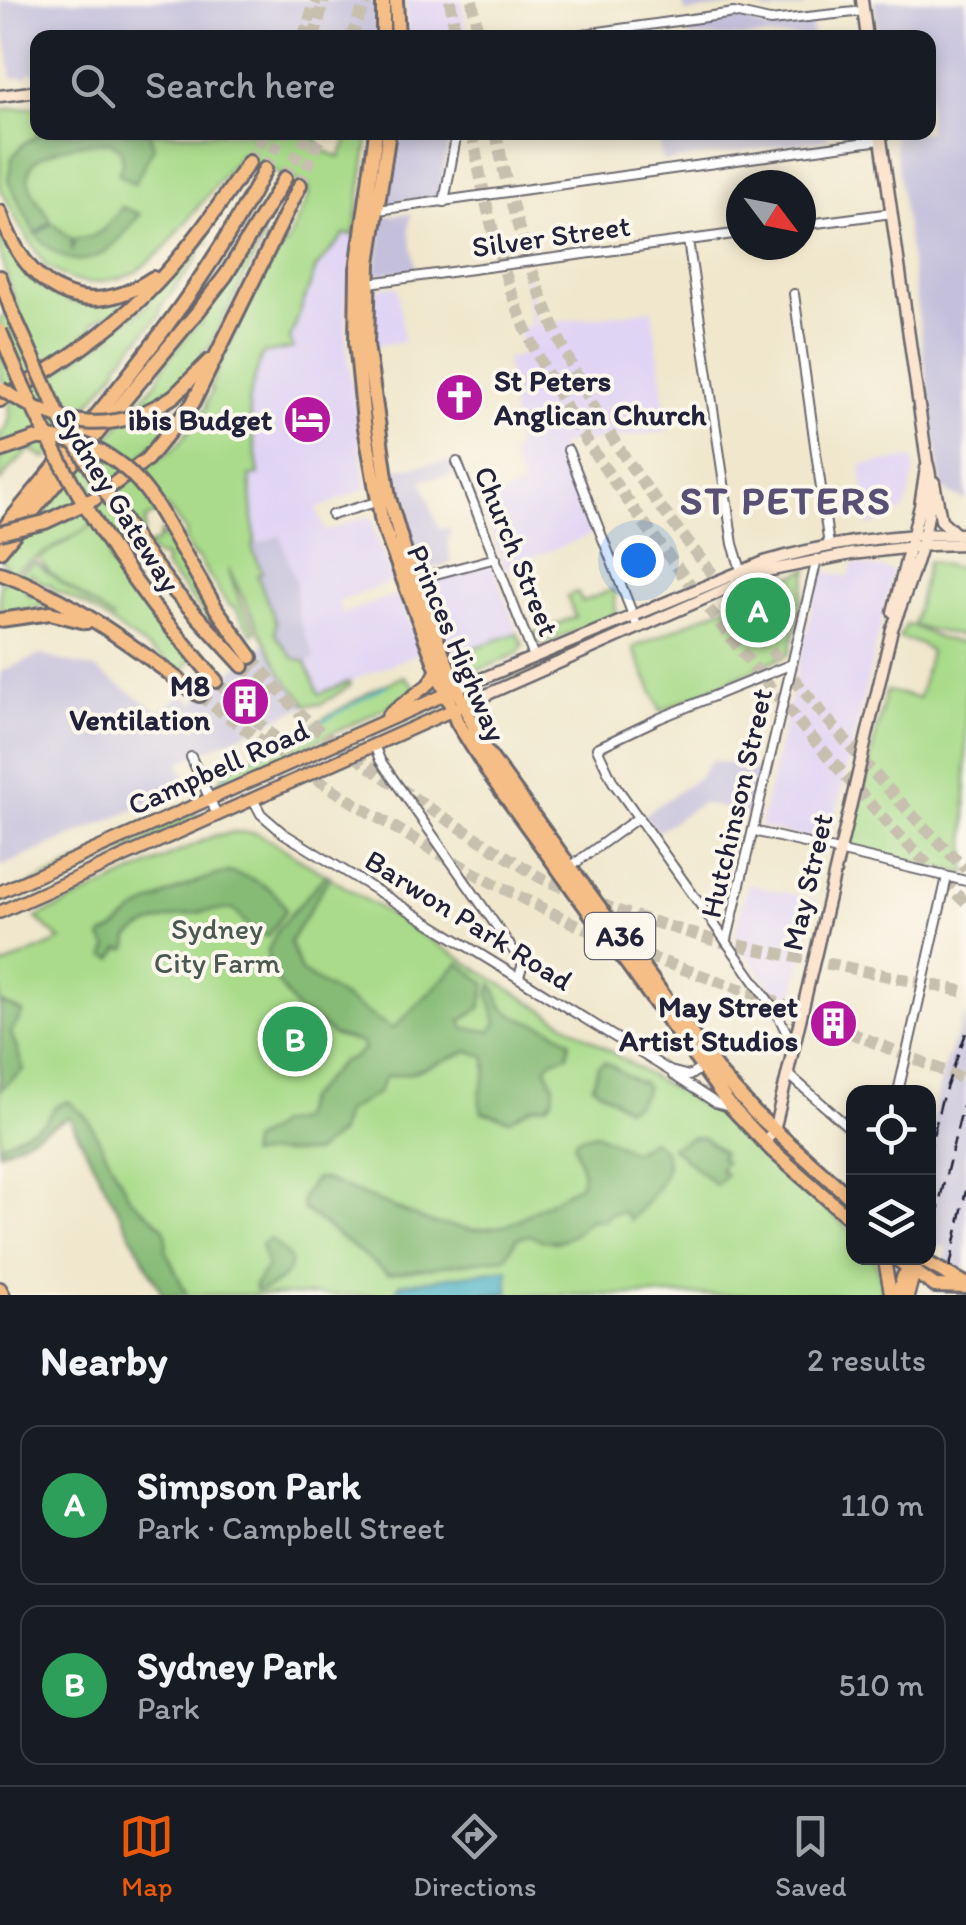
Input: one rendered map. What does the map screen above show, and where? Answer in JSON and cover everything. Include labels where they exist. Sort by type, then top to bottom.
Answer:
[{"type":"highway","points":[[383,0],[383,30]]},
{"type":"highway","points":[[396,0],[398,30]]},
{"type":"highway","name":"Princes Highway","points":[[375,140],[356,269],[356,328],[364,422],[384,500],[451,692],[484,748],[570,867],[702,1068],[774,1131]]},
{"type":"highway","name":"Princes Highway","points":[[388,140],[367,283],[368,363],[386,537],[436,670],[451,692]]},
{"type":"highway","points":[[0,400],[36,378],[142,298],[201,231],[249,162]]},
{"type":"highway","points":[[0,533],[213,264],[265,169]]},
{"type":"highway","points":[[0,551],[200,310],[285,178]]},
{"type":"highway","points":[[0,533],[45,522],[94,499],[147,460],[178,425],[200,392],[300,185]]},
{"type":"highway","points":[[0,212],[13,247],[34,274],[66,294],[86,298],[106,298],[141,286],[176,258],[201,231]]},
{"type":"highway","name":"Sydney Gateway","points":[[0,277],[61,420],[138,546],[176,592],[247,661],[140,482],[110,456],[70,440],[38,438],[0,447]]},
{"type":"highway","points":[[1,389],[36,411],[78,422],[144,413],[174,396],[202,371],[239,312]]},
{"type":"highway","name":"Sydney Gateway","points":[[0,331],[62,468],[117,556],[216,681]]},
{"type":"highway","points":[[0,573],[41,589],[108,629],[199,694]]},
{"type":"highway","points":[[0,620],[50,613],[108,629]]},
{"type":"highway","name":"Princes Highway","points":[[458,708],[465,739],[490,776],[731,1108],[764,1142]]},
{"type":"highway","name":"A36","points":[[774,1131],[846,1192]]},
{"type":"highway","name":"A36","points":[[764,1142],[846,1215]]},
{"type":"highway","points":[[904,1265],[935,1286],[966,1286]]},
{"type":"highway","points":[[930,1265],[966,1286]]},
{"type":"main road","points":[[863,5],[867,30]]},
{"type":"main road","points":[[0,96],[30,93]]},
{"type":"main road","points":[[882,140],[927,462],[941,520],[961,534]]},
{"type":"main road","points":[[916,541],[927,462]]},
{"type":"main road","points":[[916,541],[932,476]]},
{"type":"main road","points":[[451,692],[534,657],[636,623],[767,572],[817,559],[961,534]]},
{"type":"main road","points":[[458,708],[741,570],[829,546],[916,541],[966,544]]},
{"type":"main road","name":"May Street","points":[[764,1142],[774,1131],[916,541]]},
{"type":"main road","points":[[378,725],[430,683],[436,670]]},
{"type":"main road","name":"Campbell Road","points":[[0,892],[451,692]]},
{"type":"main road","name":"Campbell Road","points":[[0,912],[458,708]]},
{"type":"main road","points":[[886,1265],[895,1295]]},
{"type":"main road","points":[[895,1295],[913,1265]]},
{"type":"main road","points":[[910,1270],[908,1294],[935,1286]]},
{"type":"main road","points":[[0,1288],[4,1295]]},
{"type":"street","points":[[613,30],[734,13],[770,21],[863,5]]},
{"type":"street","points":[[444,202],[456,140]]},
{"type":"street","points":[[378,210],[855,140]]},
{"type":"street","points":[[816,223],[892,213]]},
{"type":"street","name":"Silver Street","points":[[367,283],[726,235]]},
{"type":"street","points":[[688,240],[724,488],[741,570]]},
{"type":"street","points":[[794,294],[829,546]]},
{"type":"street","points":[[568,450],[636,623]]},
{"type":"street","name":"Church Street","points":[[457,462],[534,657]]},
{"type":"street","points":[[332,514],[384,500]]},
{"type":"street","points":[[413,580],[496,558]]},
{"type":"street","name":"Hutchinson Street","points":[[726,940],[817,559]]},
{"type":"street","points":[[792,664],[597,748],[613,782],[768,998],[793,1048]]},
{"type":"street","points":[[374,745],[380,760],[523,964],[519,976]]},
{"type":"street","points":[[191,757],[217,815]]},
{"type":"street","name":"Barwon Park Road","points":[[252,799],[261,814],[283,833],[519,976],[716,1104],[731,1108]]},
{"type":"street","points":[[570,867],[639,817]]},
{"type":"street","points":[[753,831],[966,881]]},
{"type":"street","points":[[900,1085],[946,877]]},
{"type":"street","points":[[778,1014],[800,1022]]},
{"type":"street","points":[[694,1090],[690,1084],[702,1068]]},
{"type":"street","name":"Barwon Park Road","points":[[670,1071],[684,1076],[702,1068]]},
{"type":"street","points":[[788,1073],[846,1126]]},
{"type":"street","points":[[834,1116],[839,1105]]},
{"type":"shaded area","points":[[0,0],[375,0],[376,30],[30,30],[29,77],[12,78]]},
{"type":"shaded area","points":[[406,0],[462,0],[466,30],[408,30]]},
{"type":"shaded area","points":[[683,0],[807,3],[804,7],[769,12],[750,4],[685,13]]},
{"type":"shaded area","points":[[874,0],[966,0],[966,500],[942,487],[894,140],[936,140],[936,30],[878,30]]},
{"type":"shaded area","points":[[739,17],[768,30],[688,30],[687,25]]},
{"type":"shaded area","points":[[811,24],[812,30],[768,30]]},
{"type":"shaded area","points":[[398,140],[449,140],[439,194],[434,198],[387,202]]},
{"type":"shaded area","points":[[659,140],[821,140],[662,162]]},
{"type":"shaded area","points":[[411,213],[409,229],[416,269],[375,274],[384,216]]},
{"type":"shaded area","points":[[345,234],[354,235],[346,294],[346,343],[366,488],[317,509],[326,532],[365,517],[373,519],[393,581],[338,602],[343,614],[398,594],[421,652],[319,694],[306,662],[314,658],[298,617],[296,583],[280,535],[255,544],[250,475],[259,475],[248,401],[262,354],[290,339],[316,268]]},
{"type":"shaded area","points":[[523,268],[527,268],[537,325],[652,309],[669,431],[559,445],[593,534],[505,568],[479,503],[523,486],[510,453],[516,451],[506,359],[523,356],[519,327],[531,325]]},
{"type":"shaded area","points":[[378,288],[398,289],[404,342],[374,346],[374,293]]},
{"type":"shaded area","points":[[913,458],[915,470],[905,510],[868,527],[861,465]]},
{"type":"shaded area","points":[[449,461],[455,474],[422,480],[439,529],[449,528],[451,563],[419,572],[407,542],[394,469]]},
{"type":"shaded area","points":[[280,535],[296,583],[298,617],[315,658],[306,662],[293,658],[274,634],[276,622],[257,575],[262,573],[252,546]]},
{"type":"shaded area","points":[[853,563],[893,571],[829,844],[760,827],[821,570],[849,577]]},
{"type":"shaded area","points":[[489,565],[517,633],[451,654],[423,586],[426,580]]},
{"type":"shaded area","points":[[266,643],[282,674],[307,705],[180,762],[187,787],[0,867],[0,672],[40,655],[95,669],[160,712],[182,694],[194,703]]},
{"type":"shaded area","points":[[712,760],[762,771],[752,815],[701,803],[657,832],[644,815],[698,778]]},
{"type":"shaded area","points":[[747,884],[816,900],[790,1013],[734,938]]},
{"type":"shaded area","points":[[966,1012],[966,1274],[945,1264],[948,1247],[936,1246],[936,1102],[945,1064]]},
{"type":"green space","points":[[30,108],[30,140],[316,140],[322,150],[340,157],[347,140],[368,140],[354,235],[345,234],[316,268],[290,339],[293,348],[262,354],[248,401],[259,475],[250,476],[255,544],[252,547],[262,573],[257,575],[276,623],[275,634],[293,658],[306,662],[319,694],[349,682],[350,686],[321,704],[307,705],[282,674],[228,568],[256,631],[252,634],[235,608],[228,605],[193,556],[185,540],[186,531],[167,507],[146,519],[143,535],[108,561],[129,586],[129,592],[191,660],[184,670],[31,573],[25,580],[26,594],[31,596],[34,591],[58,604],[56,607],[41,606],[0,615],[0,584],[36,562],[48,573],[114,620],[50,573],[39,558],[106,517],[0,579],[6,565],[1,561],[79,471],[99,459],[110,436],[158,380],[165,364],[195,326],[201,324],[262,237],[265,238],[207,351],[171,390],[177,400],[169,407],[177,418],[96,505],[111,499],[131,479],[176,447],[207,407],[210,387],[236,331],[270,265],[287,244],[309,195],[308,187],[240,155],[164,249],[136,272],[89,283],[71,280],[46,266],[0,187],[0,110]]},
{"type":"green space","points":[[30,140],[152,140],[154,147],[134,184],[118,173],[121,149],[111,142],[56,150],[43,156],[28,173],[34,195],[51,221],[35,234],[8,180],[12,158]]},
{"type":"green space","points":[[122,207],[140,214],[117,241],[93,258],[66,258],[36,235],[52,223],[72,239],[72,252],[74,239],[96,234]]},
{"type":"green space","points":[[0,225],[17,261],[43,288],[77,303],[117,301],[123,307],[94,322],[93,328],[44,367],[51,375],[58,374],[147,306],[203,240],[208,243],[204,243],[196,261],[161,306],[159,316],[46,459],[30,449],[0,483],[0,434],[8,424],[10,412],[7,385],[0,379],[0,317],[18,310],[0,255]]},
{"type":"green space","points":[[161,532],[222,628],[219,631],[164,566],[166,560],[155,556],[148,546],[158,541]]},
{"type":"green space","points":[[928,561],[966,570],[966,637],[913,626]]},
{"type":"green space","points":[[808,569],[789,654],[661,711],[633,648]]},
{"type":"green space","points":[[614,589],[616,615],[543,644],[537,642],[533,634],[575,617],[567,596],[577,592],[582,602]]},
{"type":"green space","points":[[907,624],[938,638],[966,644],[966,874],[850,848],[886,691],[919,698],[930,651],[899,638]]},
{"type":"green space","points":[[517,633],[523,645],[518,653],[491,666],[464,669],[453,655]]},
{"type":"green space","points":[[404,676],[416,688],[392,705],[224,785],[216,784],[234,764]]},
{"type":"green space","points":[[194,811],[197,816],[189,822],[22,894],[20,889]]},
{"type":"green space","name":"Sydney City Farm","points":[[256,833],[271,841],[655,1079],[725,1118],[846,1227],[846,1265],[876,1265],[882,1295],[163,1295],[69,1117],[0,1152],[0,967],[61,940],[36,918],[213,836]]},
{"type":"green space","points":[[228,872],[263,885],[282,902],[286,910],[267,937],[251,929],[233,909],[207,911],[150,925],[129,938],[128,949],[119,949],[113,959],[105,956],[108,948],[101,939],[104,934],[132,914],[181,888]]},
{"type":"green space","points":[[326,874],[330,876],[290,942],[301,971],[393,1029],[459,963],[486,983],[481,1008],[461,1021],[464,1028],[491,1031],[497,1023],[489,996],[492,984],[507,1011],[554,1030],[570,1041],[568,1055],[552,1060],[546,1067],[554,1086],[553,1099],[547,1105],[532,1107],[510,1120],[482,1112],[480,1095],[487,1065],[485,1056],[469,1051],[411,1073],[385,1077],[378,1093],[345,1112],[339,1133],[315,1153],[249,1156],[251,1142],[278,1124],[298,1120],[314,1091],[342,1061],[364,1049],[362,1043],[332,1035],[313,1018],[299,1013],[268,968],[268,950],[278,929]]},
{"type":"green space","points":[[0,1002],[23,1012],[11,1033],[24,1069],[0,1090]]},
{"type":"green space","points":[[604,1062],[643,1083],[646,1088],[636,1103],[626,1108],[593,1086],[598,1066]]},
{"type":"green space","points":[[68,1101],[88,1119],[130,1198],[163,1227],[166,1251],[187,1295],[163,1295],[69,1117],[0,1152],[0,1145],[45,1122],[55,1107]]},
{"type":"green space","points":[[596,1133],[633,1152],[651,1140],[662,1148],[667,1158],[666,1169],[654,1192],[630,1220],[624,1212],[609,1214],[605,1220],[589,1220],[569,1237],[555,1242],[530,1235],[517,1238],[506,1257],[388,1274],[303,1209],[302,1197],[315,1179],[324,1179],[432,1223],[475,1230],[508,1225],[579,1185],[583,1173],[574,1144],[577,1138]]},
{"type":"green space","points":[[693,1137],[704,1138],[723,1153],[720,1157],[725,1161],[720,1168],[726,1174],[716,1185],[671,1147]]},
{"type":"green space","points":[[270,1239],[288,1255],[289,1269],[274,1284],[256,1291],[254,1286],[267,1267],[261,1244]]},
{"type":"water","points":[[508,1269],[508,1293],[394,1295],[400,1284]]},
{"type":"waterway","points":[[225,777],[234,765],[293,738],[387,685]]},
{"type":"tunnel","points":[[306,30],[316,0]]},
{"type":"tunnel","points":[[316,30],[324,0]]},
{"type":"tunnel","points":[[354,30],[366,0]]},
{"type":"tunnel","points":[[450,0],[455,30]]},
{"type":"tunnel","points":[[472,0],[478,30]]},
{"type":"tunnel","points":[[249,162],[261,140]]},
{"type":"tunnel","points":[[265,169],[279,140]]},
{"type":"tunnel","points":[[285,178],[305,140]]},
{"type":"tunnel","points":[[300,185],[319,140]]},
{"type":"tunnel","points":[[474,140],[504,271],[520,315],[552,384],[591,448],[657,541],[781,701],[852,784],[966,903]]},
{"type":"tunnel","points":[[498,140],[524,246],[550,319],[584,389],[619,448],[822,712],[877,777],[966,869]]},
{"type":"tunnel","points":[[251,657],[301,715],[323,734],[424,805],[541,878],[615,910],[713,940],[966,992]]},
{"type":"tunnel","points":[[243,666],[275,694]]},
{"type":"tunnel","points":[[216,681],[298,760]]},
{"type":"tunnel","points":[[199,695],[296,765],[398,830],[503,888],[612,941]]},
{"type":"tunnel","points":[[630,950],[768,999],[966,1080]]},
{"type":"railway","points":[[936,1123],[966,1033]]},
{"type":"railway","points":[[936,1225],[966,1093]]},
{"type":"railway","points":[[950,1267],[966,1190]]},
{"type":"place","name":"St Peters Anglican Church","points":[[459,397]]},
{"type":"place","name":"ibis Budget","points":[[307,419]]},
{"type":"place","name":"Simpson Park","points":[[758,610]]},
{"type":"place","name":"M8 Ventilation","points":[[245,702]]},
{"type":"place","name":"May Street Artist Studios","points":[[833,1023]]},
{"type":"place","name":"Sydney Park","points":[[295,1039]]},
{"type":"district","name":"ST PETERS","points":[[786,500]]}]
